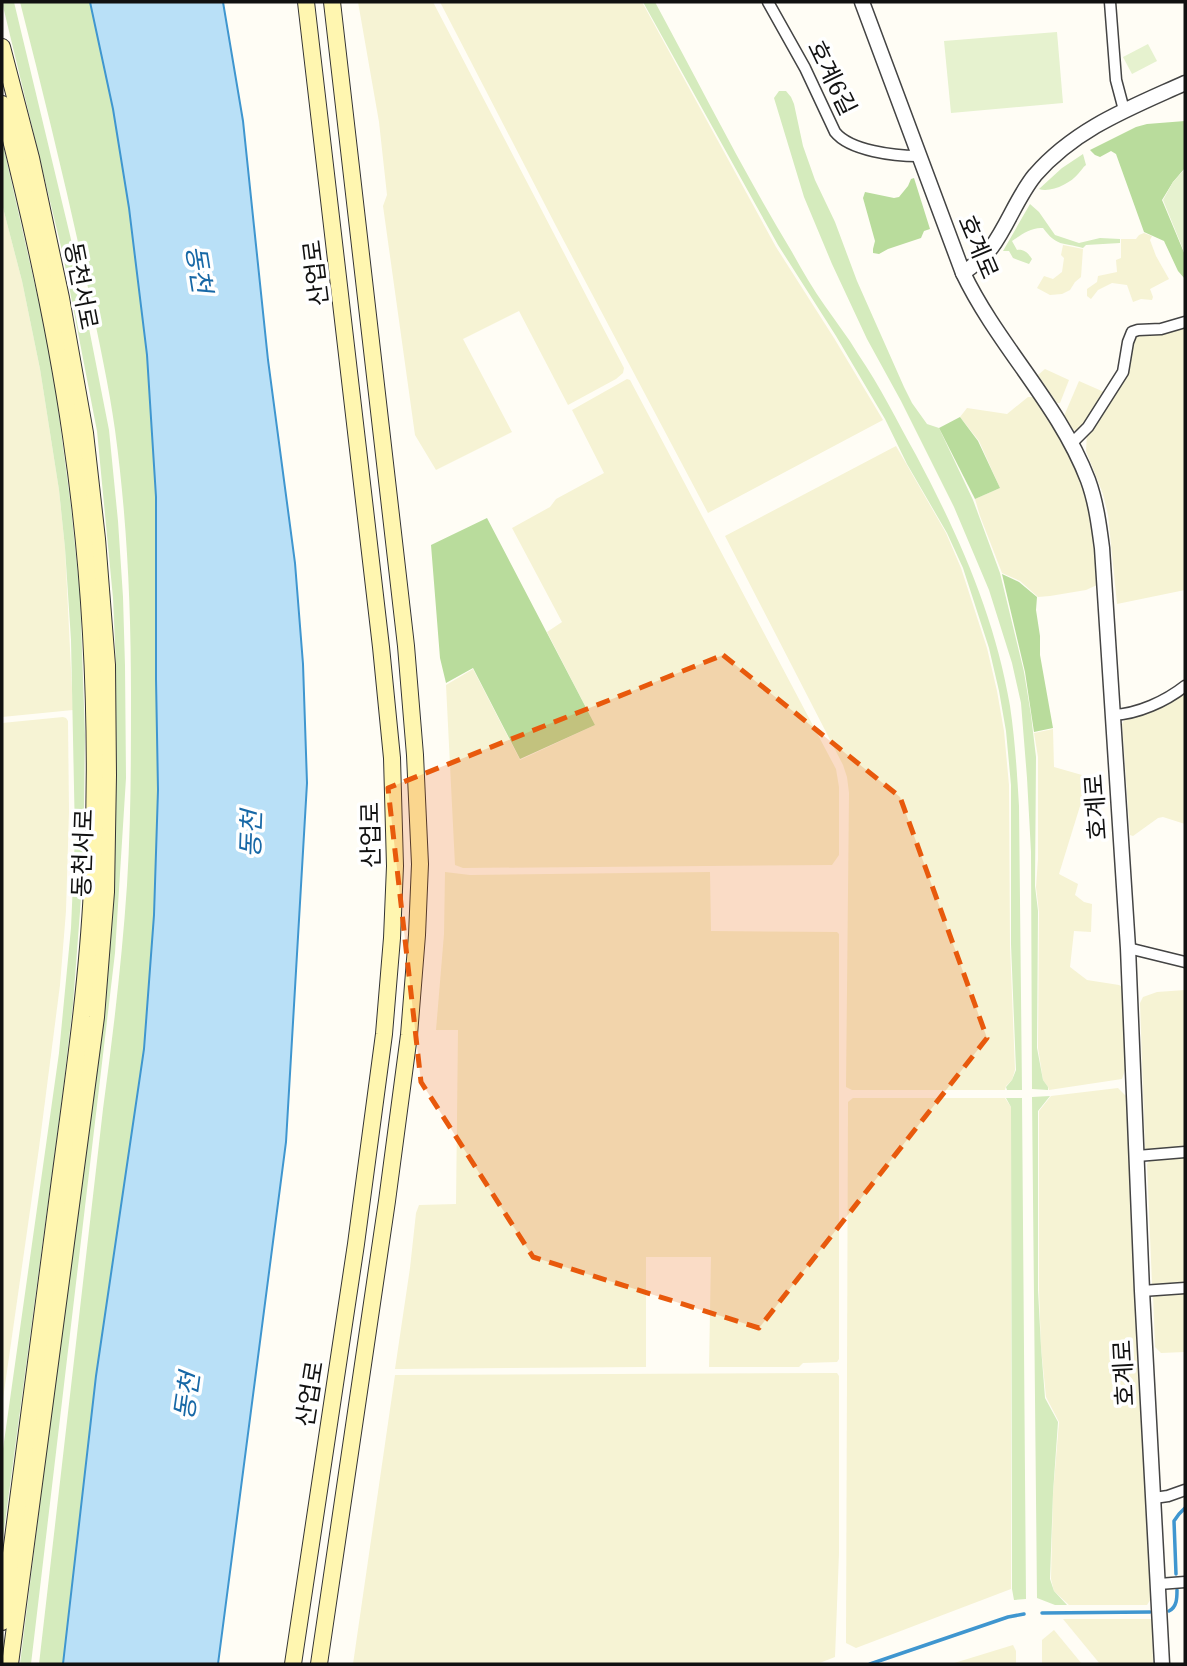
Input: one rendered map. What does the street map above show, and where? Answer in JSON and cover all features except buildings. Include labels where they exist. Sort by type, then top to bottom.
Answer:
[{"type":"main road","name":"산업로","points":[[293,1664],[356,1244],[384,1034],[395,866],[391,758],[381,647],[306,2]]},
{"type":"main road","name":"산업로","points":[[318,1664],[409,1035],[420,864],[406,646],[332,2]]},
{"type":"main road","name":"동천서로","points":[[2,47],[31,158],[61,298],[85,433],[107,665],[108,775],[106,892],[96,1017],[10,1664]]},
{"type":"main road","name":"동천서로","points":[[2,104],[48,300],[71,436],[86,569],[92,664],[94,776],[92,890],[82,1014],[2,1622]]},
{"type":"street","name":"호계6길","points":[[768,2],[840,139],[889,154],[918,156]]},
{"type":"street","name":"호계로","points":[[862,2],[963,273],[991,325],[1071,444],[1088,480],[1098,517],[1128,948],[1142,1291],[1162,1664]]},
{"type":"street","points":[[1110,2],[1116,80],[1124,110]]},
{"type":"street","points":[[963,273],[978,262],[990,248],[1024,192],[1050,159],[1098,123],[1185,83]]},
{"type":"street","points":[[1071,444],[1102,407],[1123,372],[1132,332],[1161,329],[1185,322]]},
{"type":"street","points":[[1113,715],[1144,708],[1185,686]]},
{"type":"street","points":[[1128,948],[1185,962]]},
{"type":"street","points":[[1137,1156],[1185,1152]]},
{"type":"street","points":[[1142,1291],[1185,1288]]},
{"type":"street","points":[[1154,1498],[1185,1490]]},
{"type":"street","points":[[1159,1584],[1185,1582]]},
{"type":"highlighted area","points":[[723,655],[900,797],[987,1038],[759,1328],[533,1257],[421,1082],[388,788]]},
{"type":"shaded area","points":[[358,2],[433,2],[624,368],[623,373],[616,379],[568,405],[519,311],[463,339],[512,432],[436,470],[415,435],[383,206],[387,195],[379,122]]},
{"type":"shaded area","points":[[440,2],[642,2],[776,247],[883,420],[708,513]]},
{"type":"shaded area","points":[[2,204],[22,281],[40,369],[59,490],[65,548],[73,710],[2,717]]},
{"type":"shaded area","points":[[1144,233],[1152,236],[1150,240],[1156,256],[1169,279],[1150,289],[1152,300],[1141,299],[1133,302],[1127,285],[1112,283],[1098,290],[1091,299],[1087,296],[1087,289],[1097,282],[1098,276],[1117,272],[1116,260],[1121,258],[1121,239],[1136,239]]},
{"type":"shaded area","points":[[1063,245],[1083,249],[1081,277],[1070,290],[1050,295],[1037,288],[1044,276],[1053,279],[1062,272]]},
{"type":"shaded area","points":[[1185,325],[1185,590],[1117,604],[1108,515],[1086,451],[1087,433],[1118,388],[1133,336]]},
{"type":"shaded area","points":[[1045,369],[1069,380],[1060,403],[1057,403],[1038,375]]},
{"type":"shaded area","points":[[627,379],[630,380],[836,769],[839,787],[839,855],[832,865],[463,868],[455,865],[446,685],[473,669],[520,760],[595,725],[547,632],[562,622],[512,528],[550,507],[556,499],[604,473],[572,410]]},
{"type":"shaded area","points":[[1079,381],[1104,392],[1099,405],[1077,433],[1064,416]]},
{"type":"shaded area","points":[[1028,397],[1035,397],[1066,448],[1085,494],[1094,529],[1097,585],[1086,590],[1038,597],[1020,581],[1002,573],[980,516],[975,499],[1000,488],[979,441],[960,417],[967,408],[1007,414]]},
{"type":"shaded area","points":[[896,446],[946,533],[961,568],[987,648],[1004,731],[1009,785],[1010,945],[1015,1070],[1005,1090],[852,1090],[846,1087],[847,777],[725,536]]},
{"type":"shaded area","points":[[1185,690],[1185,824],[1158,818],[1133,836],[1130,835],[1122,724],[1126,717]]},
{"type":"shaded area","points":[[63,717],[68,721],[69,811],[66,911],[60,985],[2,1406],[2,723]]},
{"type":"shaded area","points":[[1053,729],[1054,767],[1089,777],[1059,874],[1078,884],[1075,895],[1092,904],[1091,932],[1074,931],[1070,967],[1087,980],[1122,987],[1125,1070],[1122,1079],[1049,1090],[1043,1080],[1038,1048],[1038,757],[1034,733]]},
{"type":"shaded area","points":[[445,872],[470,875],[710,872],[711,931],[839,934],[837,1362],[803,1363],[799,1367],[709,1367],[711,1257],[646,1257],[646,1367],[395,1369],[416,1213],[419,1205],[456,1204],[458,1030],[436,1030],[444,934]]},
{"type":"shaded area","points":[[1185,990],[1185,1149],[1148,1152],[1145,1148],[1140,1003],[1143,997],[1157,992]]},
{"type":"shaded area","points":[[1118,1088],[1128,1098],[1152,1597],[1147,1605],[1069,1605],[1054,1591],[1051,1579],[1053,1494],[1059,1422],[1046,1397],[1041,1347],[1039,1111],[1051,1096]]},
{"type":"shaded area","points":[[853,1098],[1005,1098],[1011,1107],[1011,1589],[856,1648],[846,1643],[848,1102]]},
{"type":"shaded area","points":[[1185,1155],[1185,1285],[1155,1287],[1152,1284],[1147,1164],[1151,1159]]},
{"type":"shaded area","points":[[1185,1290],[1185,1352],[1161,1353],[1155,1347],[1153,1295]]},
{"type":"shaded area","points":[[837,1373],[839,1553],[835,1657],[817,1664],[353,1664],[395,1375]]},
{"type":"shaded area","points":[[1063,1619],[1152,1619],[1153,1664],[1100,1664]]},
{"type":"shaded area","points":[[1054,1630],[1082,1664],[1042,1664],[1042,1640]]},
{"type":"shaded area","points":[[1013,1645],[1016,1664],[951,1664]]},
{"type":"green space","points":[[2,2],[14,2],[74,252],[109,430],[118,521],[125,666],[126,778],[115,953],[31,1664],[20,1664],[112,891],[116,666],[113,598],[97,431],[63,255]]},
{"type":"green space","points":[[20,2],[90,2],[113,109],[129,208],[147,355],[156,497],[158,790],[154,915],[144,1049],[96,1376],[63,1664],[39,1664],[123,941],[130,814],[130,628],[123,496],[110,397],[74,223]]},
{"type":"green space","points":[[643,2],[655,2],[774,221],[812,286],[881,391],[946,515],[985,608],[1010,706],[1016,756],[1019,806],[1022,1090],[1007,1090],[1006,1087],[1016,1070],[1011,944],[1011,785],[1006,731],[989,648],[963,568],[885,419],[778,245]]},
{"type":"green space","points":[[1057,32],[1063,103],[951,113],[944,41]]},
{"type":"green space","points":[[1148,44],[1157,61],[1132,74],[1123,57]]},
{"type":"green space","points":[[779,91],[786,91],[794,104],[803,146],[815,180],[904,387],[927,424],[939,428],[973,500],[1000,573],[1024,672],[1036,757],[1037,1048],[1043,1080],[1048,1090],[1032,1089],[1031,852],[1021,703],[1012,663],[989,590],[954,507],[867,339],[804,197],[774,98]]},
{"type":"green space","points":[[1185,121],[1185,168],[1162,200],[1185,255],[1185,279],[1178,271],[1164,241],[1144,232],[1116,154],[1111,151],[1100,157],[1090,150],[1136,127]]},
{"type":"green space","points":[[2,140],[44,325],[56,393],[80,594],[85,735],[83,872],[73,1004],[2,1545],[2,1456],[59,1053],[71,928],[75,836],[71,640],[59,490],[40,369],[22,281],[2,204]]},
{"type":"green space","points":[[1083,154],[1086,165],[1075,177],[1055,188],[1039,189],[1062,168]]},
{"type":"green space","points":[[1185,169],[1185,254],[1163,200],[1173,182]]},
{"type":"green space","points":[[914,178],[930,229],[924,231],[921,238],[879,254],[873,253],[875,241],[863,198],[865,192],[899,197]]},
{"type":"green space","points":[[1030,204],[1055,235],[1079,243],[1100,238],[1120,239],[1120,243],[1086,245],[1083,248],[1056,241],[1043,228],[1039,228],[1012,241],[1017,250],[1024,251],[1032,259],[1029,264],[1013,258],[1009,251],[1003,251]]},
{"type":"green space","points":[[960,417],[978,441],[1000,488],[975,499],[939,428]]},
{"type":"green space","points":[[487,518],[595,725],[520,759],[473,668],[446,683],[440,658],[431,545]]},
{"type":"green space","points":[[1002,574],[1019,582],[1037,597],[1040,655],[1053,728],[1034,732],[1025,672]]},
{"type":"green space","points":[[1050,1096],[1038,1111],[1038,1290],[1045,1398],[1058,1422],[1050,1579],[1054,1591],[1067,1605],[1055,1605],[1037,1598],[1032,1097]]},
{"type":"green space","points":[[1006,1098],[1022,1098],[1026,1599],[1014,1600],[1011,1107]]},
{"type":"water","name":"동천","points":[[90,2],[223,2],[243,121],[268,360],[295,563],[303,664],[307,783],[286,1142],[218,1664],[63,1664],[96,1376],[144,1049],[154,915],[158,790],[156,497],[147,355],[129,208],[113,109]]},
{"type":"waterway","points":[[1176,1574],[1174,1521],[1185,1508]]},
{"type":"waterway","points":[[1169,1611],[1175,1605],[1177,1590]]},
{"type":"waterway","points":[[1042,1613],[1150,1612]]},
{"type":"waterway","points":[[870,1664],[1024,1614]]}]
